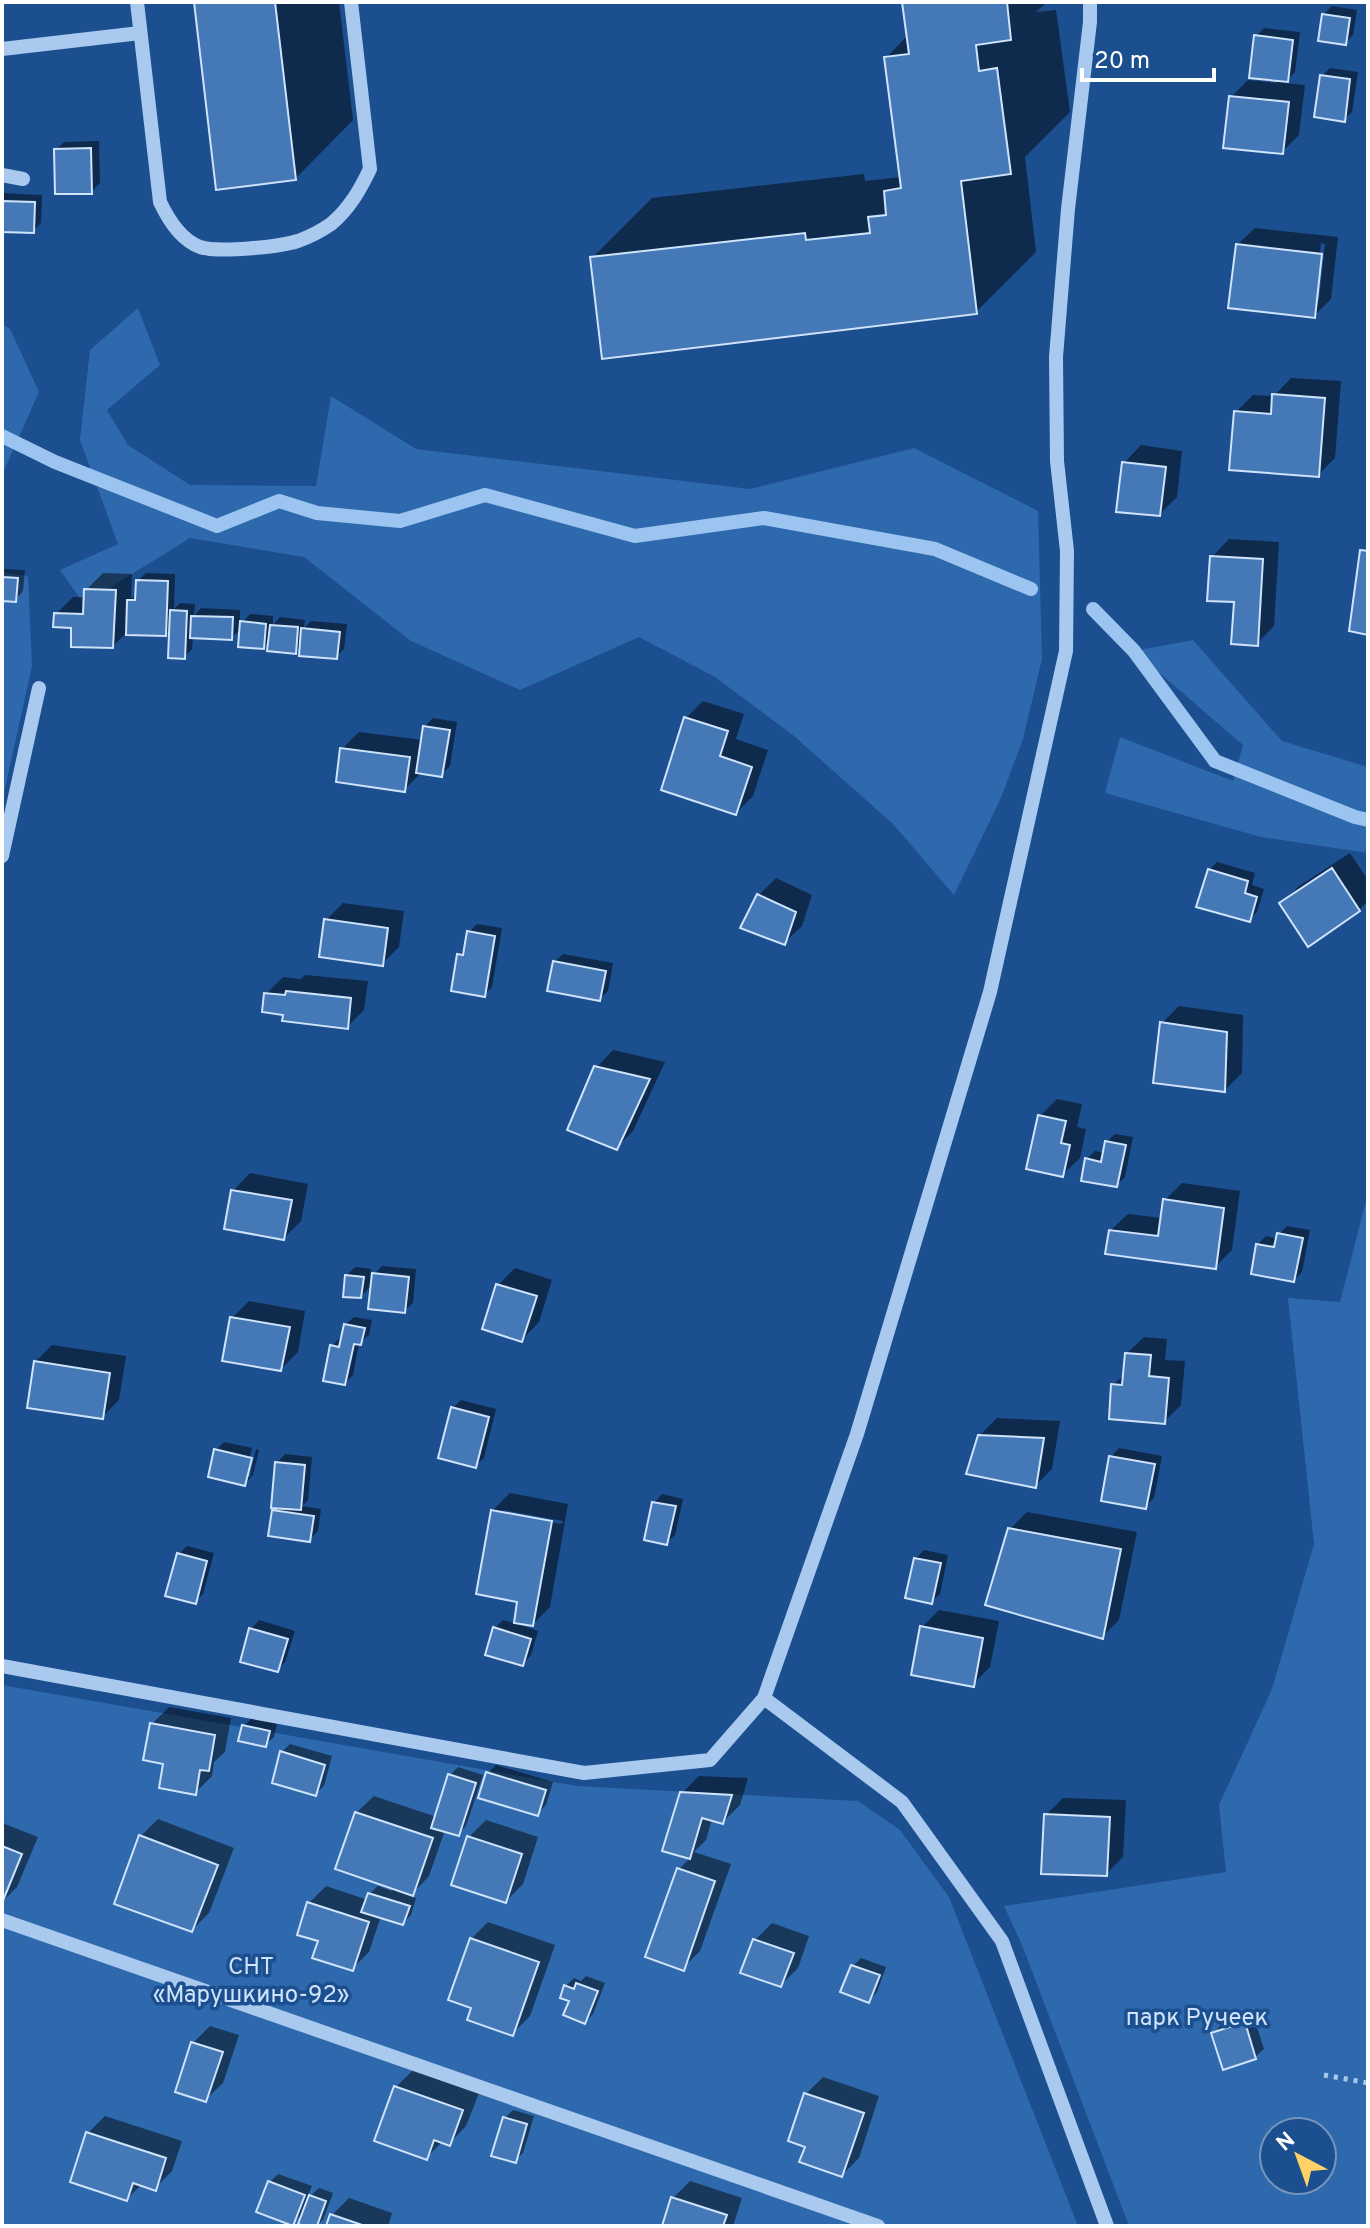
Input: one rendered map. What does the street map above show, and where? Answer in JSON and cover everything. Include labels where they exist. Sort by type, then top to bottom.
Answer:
[{"type":"street","points":[[137,2],[160,202],[168,221],[198,246],[221,251],[295,242],[330,224],[361,189],[370,169],[351,2]]},
{"type":"street","points":[[2,1666],[584,1773],[710,1760],[764,1698],[857,1434],[990,992],[1066,651],[1067,551],[1057,461],[1056,357],[1090,2]]},
{"type":"street","points":[[2,49],[140,33]]},
{"type":"street","points":[[2,175],[23,179]]},
{"type":"street","points":[[2,856],[39,688]]},
{"type":"street","points":[[764,1698],[902,1802],[1002,1941],[1107,2226]]},
{"type":"street","points":[[2,1920],[878,2226]]},
{"type":"path","points":[[1324,2075],[1368,2083]]},
{"type":"green space","points":[[138,308],[160,365],[107,410],[128,445],[190,485],[316,486],[331,396],[416,449],[750,489],[914,448],[1038,511],[1042,659],[1023,739],[1001,798],[954,895],[893,824],[794,736],[715,677],[639,637],[520,690],[411,641],[304,557],[190,538],[84,604],[60,570],[118,544],[80,440],[90,350]]},
{"type":"green space","points":[[2,324],[10,329],[39,392],[2,475]]},
{"type":"green space","points":[[2,572],[28,576],[32,666],[2,802]]},
{"type":"green space","points":[[1193,640],[1282,741],[1368,767],[1368,853],[1261,837],[1105,793],[1120,737],[1233,781],[1243,745],[1134,651]]},
{"type":"green space","name":"парк Ручеек","points":[[1368,1193],[1368,2226],[1129,2226],[1022,1945],[1004,1906],[1226,1872],[1219,1805],[1272,1689],[1314,1544],[1288,1298],[1340,1302]]},
{"type":"green space","name":"СНТ «Марушкино-92»","points":[[2,1685],[577,1786],[858,1801],[900,1830],[949,1897],[1078,2226],[2,2226]]},
{"type":"building","points":[[194,2],[275,2],[296,180],[216,190]]},
{"type":"building","points":[[902,2],[1007,2],[1011,40],[976,45],[979,71],[997,68],[1011,174],[961,181],[977,314],[602,359],[590,257],[805,233],[806,240],[870,233],[868,217],[886,215],[884,191],[901,188],[884,57],[909,54]]},
{"type":"building","points":[[1322,14],[1350,18],[1346,45],[1318,41]]},
{"type":"building","points":[[1254,35],[1293,40],[1288,82],[1249,78]]},
{"type":"building","points":[[1320,75],[1350,79],[1345,122],[1314,117]]},
{"type":"building","points":[[1229,96],[1289,102],[1283,154],[1223,148]]},
{"type":"building","points":[[91,148],[92,194],[55,194],[54,149]]},
{"type":"building","points":[[2,201],[35,202],[34,233],[2,232]]},
{"type":"building","points":[[1236,244],[1322,254],[1315,318],[1228,308]]},
{"type":"building","points":[[1272,394],[1325,398],[1319,477],[1229,470],[1234,411],[1271,414]]},
{"type":"building","points":[[1122,462],[1166,467],[1160,516],[1116,512]]},
{"type":"building","points":[[1360,550],[1368,551],[1368,635],[1349,631]]},
{"type":"building","points":[[1210,556],[1263,559],[1258,646],[1231,644],[1234,602],[1207,601]]},
{"type":"building","points":[[2,577],[18,578],[16,602],[2,601]]},
{"type":"building","points":[[136,580],[168,581],[166,636],[126,635],[127,600],[135,600]]},
{"type":"building","points":[[84,589],[116,590],[113,648],[71,647],[71,628],[53,627],[54,613],[83,614]]},
{"type":"building","points":[[170,610],[187,611],[185,659],[168,658]]},
{"type":"building","points":[[191,616],[233,617],[232,640],[190,638]]},
{"type":"building","points":[[240,621],[266,624],[264,649],[238,647]]},
{"type":"building","points":[[270,625],[298,627],[296,654],[267,651]]},
{"type":"building","points":[[301,628],[340,632],[337,659],[299,656]]},
{"type":"building","points":[[684,717],[728,731],[720,756],[752,767],[736,815],[661,790]]},
{"type":"building","points":[[423,726],[450,730],[442,777],[416,773]]},
{"type":"building","points":[[340,748],[410,757],[405,792],[336,782]]},
{"type":"building","points":[[1332,868],[1360,911],[1308,947],[1279,903]]},
{"type":"building","points":[[1208,869],[1248,881],[1245,893],[1257,897],[1250,922],[1196,907]]},
{"type":"building","points":[[757,894],[796,912],[785,945],[740,928]]},
{"type":"building","points":[[324,919],[388,928],[383,966],[319,957]]},
{"type":"building","points":[[467,931],[495,936],[485,997],[451,991],[457,954],[463,955]]},
{"type":"building","points":[[553,961],[606,971],[600,1001],[547,991]]},
{"type":"building","points":[[286,991],[351,998],[348,1029],[282,1021],[283,1015],[262,1012],[264,993],[285,995]]},
{"type":"building","points":[[1160,1022],[1227,1032],[1225,1092],[1153,1083]]},
{"type":"building","points":[[594,1066],[650,1079],[617,1150],[567,1130]]},
{"type":"building","points":[[1038,1115],[1066,1121],[1061,1143],[1070,1145],[1063,1177],[1026,1169]]},
{"type":"building","points":[[1105,1141],[1126,1145],[1117,1187],[1081,1181],[1085,1158],[1101,1162]]},
{"type":"building","points":[[231,1190],[292,1200],[284,1240],[224,1229]]},
{"type":"building","points":[[1163,1199],[1224,1208],[1216,1269],[1105,1254],[1109,1230],[1158,1236]]},
{"type":"building","points":[[1277,1233],[1303,1238],[1294,1282],[1251,1274],[1256,1244],[1274,1247]]},
{"type":"building","points":[[372,1273],[409,1277],[405,1313],[368,1309]]},
{"type":"building","points":[[345,1275],[364,1277],[361,1298],[343,1297]]},
{"type":"building","points":[[496,1284],[537,1296],[522,1342],[482,1329]]},
{"type":"building","points":[[230,1317],[290,1327],[281,1371],[222,1361]]},
{"type":"building","points":[[344,1324],[365,1328],[361,1345],[354,1344],[345,1385],[323,1381],[330,1345],[339,1347]]},
{"type":"building","points":[[1125,1353],[1151,1355],[1149,1376],[1169,1378],[1165,1424],[1109,1419],[1111,1384],[1122,1385]]},
{"type":"building","points":[[34,1361],[110,1373],[103,1419],[27,1408]]},
{"type":"building","points":[[451,1407],[489,1417],[476,1468],[438,1458]]},
{"type":"building","points":[[978,1435],[1044,1438],[1036,1488],[966,1474]]},
{"type":"building","points":[[214,1449],[252,1458],[245,1486],[208,1477]]},
{"type":"building","points":[[1109,1456],[1155,1464],[1146,1509],[1101,1501]]},
{"type":"building","points":[[275,1462],[305,1465],[301,1510],[271,1508]]},
{"type":"building","points":[[652,1502],[676,1506],[667,1545],[644,1540]]},
{"type":"building","points":[[272,1510],[314,1516],[310,1542],[268,1536]]},
{"type":"building","points":[[491,1510],[552,1521],[533,1626],[514,1623],[517,1602],[476,1594]]},
{"type":"building","points":[[1008,1528],[1121,1549],[1103,1639],[985,1605]]},
{"type":"building","points":[[177,1553],[207,1561],[196,1604],[165,1596]]},
{"type":"building","points":[[914,1558],[941,1563],[932,1604],[905,1598]]},
{"type":"building","points":[[920,1626],[983,1638],[974,1687],[911,1675]]},
{"type":"building","points":[[493,1627],[531,1639],[523,1666],[485,1655]]},
{"type":"building","points":[[249,1628],[288,1639],[278,1672],[240,1662]]},
{"type":"building","points":[[150,1723],[215,1735],[209,1771],[200,1770],[196,1795],[159,1788],[163,1764],[143,1760]]},
{"type":"building","points":[[242,1725],[270,1731],[266,1747],[238,1741]]},
{"type":"building","points":[[280,1751],[325,1765],[316,1796],[272,1783]]},
{"type":"building","points":[[486,1772],[546,1790],[538,1816],[478,1798]]},
{"type":"building","points":[[448,1774],[476,1783],[459,1836],[431,1828]]},
{"type":"building","points":[[680,1792],[732,1795],[723,1824],[702,1818],[690,1859],[662,1851]]},
{"type":"building","points":[[355,1812],[433,1838],[413,1896],[335,1869]]},
{"type":"building","points":[[1044,1814],[1110,1817],[1107,1876],[1041,1874]]},
{"type":"building","points":[[139,1835],[218,1865],[192,1932],[114,1904]]},
{"type":"building","points":[[467,1836],[522,1854],[506,1903],[451,1885]]},
{"type":"building","points":[[2,1846],[22,1854],[2,1903]]},
{"type":"building","points":[[677,1868],[715,1881],[684,1971],[645,1957]]},
{"type":"building","points":[[368,1893],[410,1906],[403,1925],[361,1912]]},
{"type":"building","points":[[307,1902],[369,1922],[353,1971],[312,1958],[318,1941],[297,1935]]},
{"type":"building","points":[[470,1938],[539,1962],[513,2036],[467,2020],[471,2008],[448,2000]]},
{"type":"building","points":[[753,1939],[794,1953],[781,1987],[740,1973]]},
{"type":"building","points":[[851,1965],[880,1975],[869,2003],[840,1992]]},
{"type":"building","points":[[576,1983],[598,1991],[585,2024],[563,2015],[569,2001],[560,1998],[564,1985],[574,1989]]},
{"type":"building","points":[[1245,2022],[1256,2059],[1223,2070],[1211,2033]]},
{"type":"building","points":[[191,2042],[223,2052],[206,2102],[175,2092]]},
{"type":"building","points":[[394,2086],[463,2110],[450,2146],[434,2140],[427,2160],[374,2141]]},
{"type":"building","points":[[804,2093],[864,2113],[842,2177],[799,2162],[805,2147],[788,2141]]},
{"type":"building","points":[[503,2117],[527,2124],[516,2163],[491,2156]]},
{"type":"building","points":[[86,2132],[166,2158],[156,2191],[133,2183],[127,2201],[70,2182]]},
{"type":"building","points":[[268,2181],[305,2195],[293,2226],[256,2212]]},
{"type":"building","points":[[309,2195],[326,2201],[317,2226],[298,2224]]},
{"type":"building","points":[[671,2197],[727,2215],[723,2226],[662,2226]]},
{"type":"building","points":[[330,2214],[365,2226],[326,2226]]},
{"type":"waterway","points":[[2,436],[55,462],[217,526],[279,501],[317,513],[400,521],[485,495],[635,536],[764,518],[935,549],[1031,589]]},
{"type":"waterway","points":[[1093,609],[1134,651],[1215,761],[1368,820]]}]
